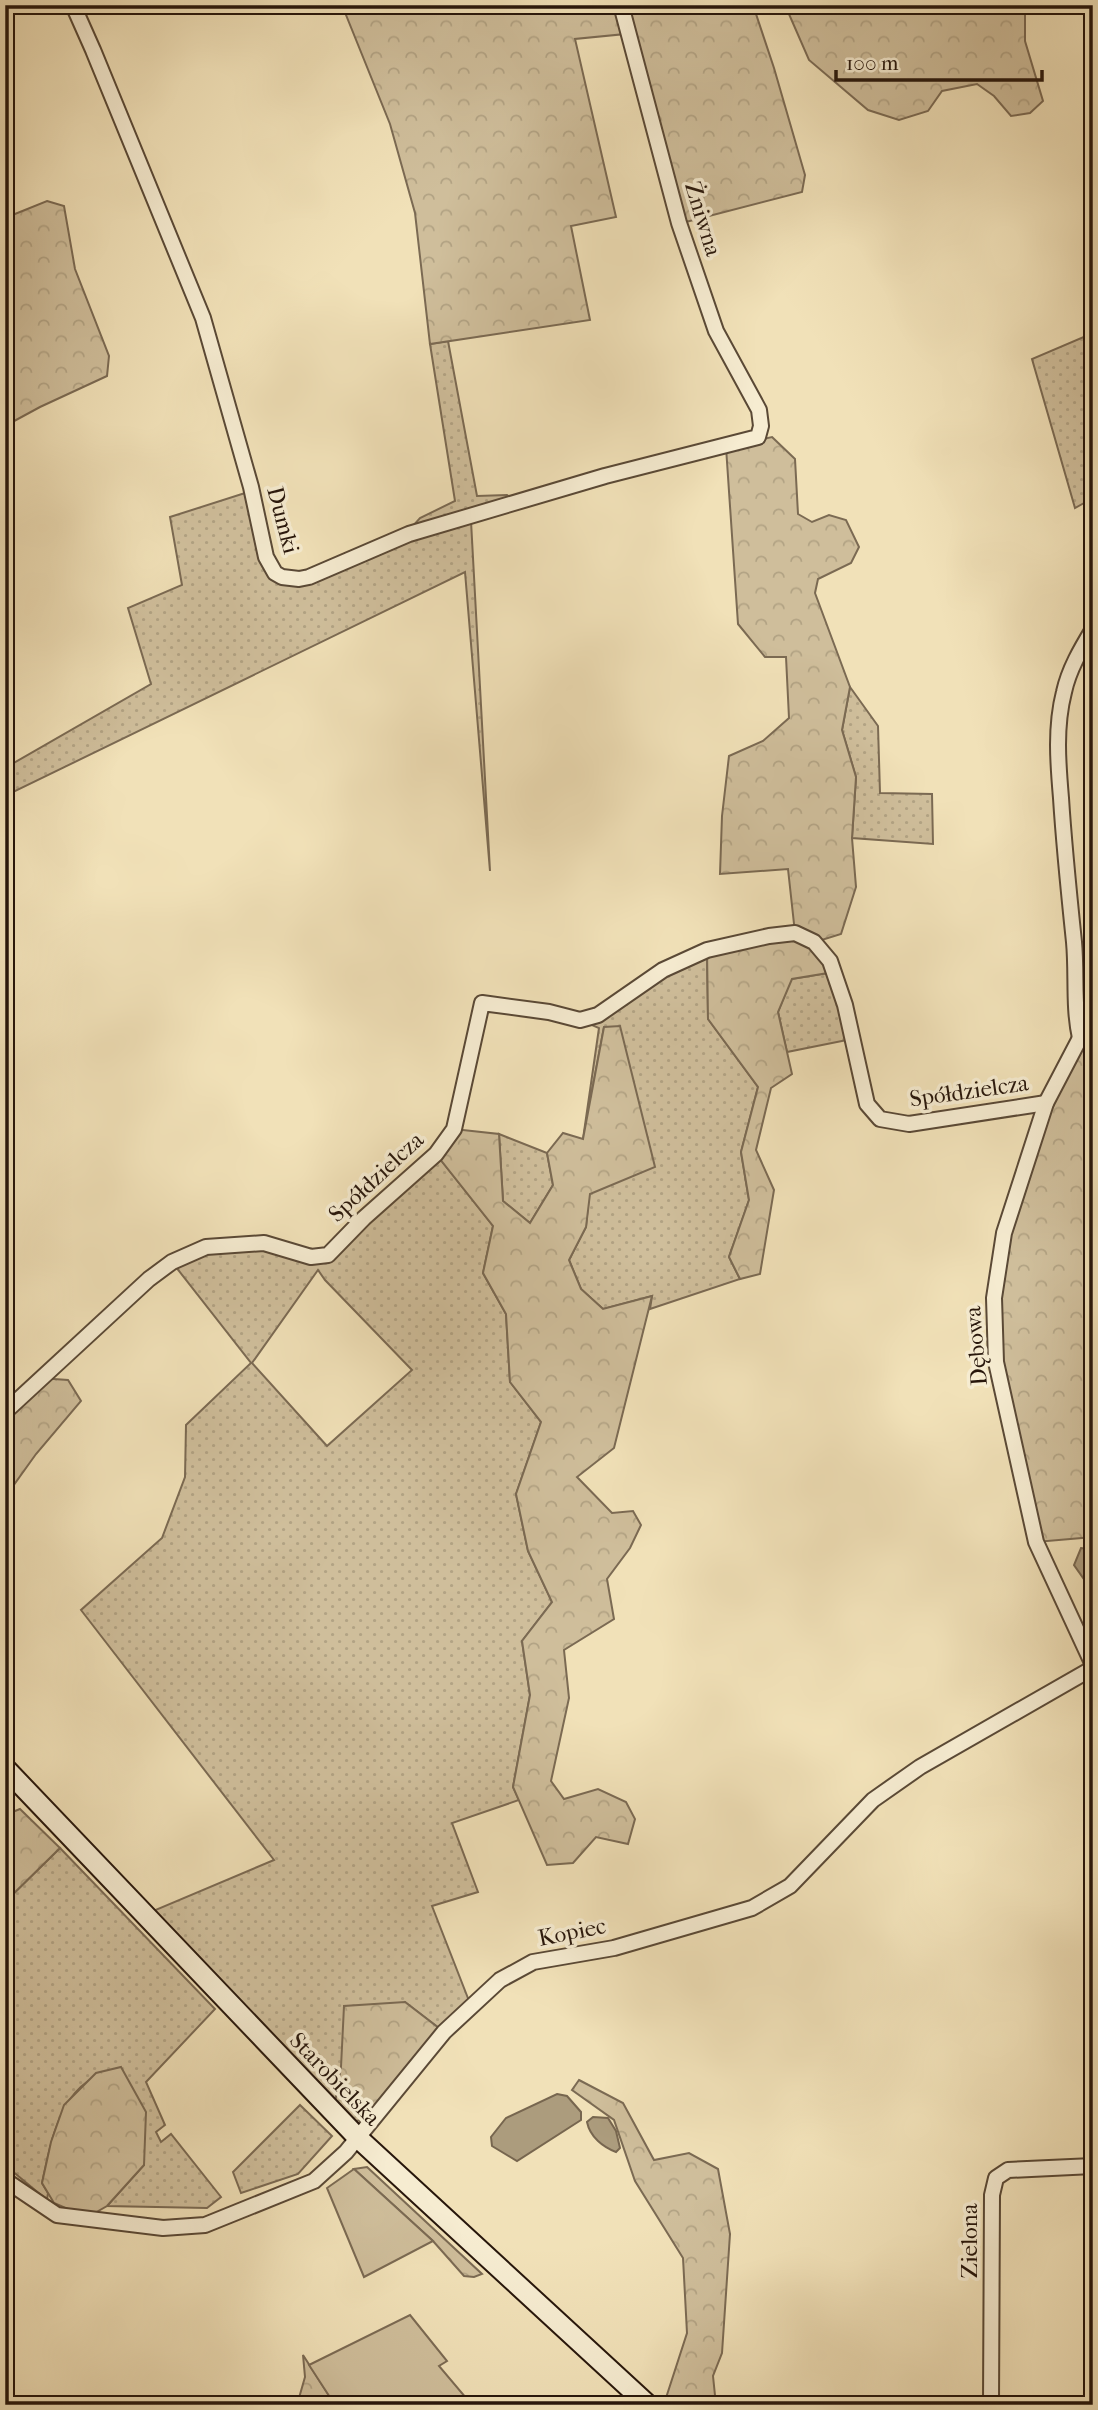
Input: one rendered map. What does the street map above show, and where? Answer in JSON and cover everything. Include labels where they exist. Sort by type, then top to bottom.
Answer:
[{"type":"street","name":"Dumki","points":[[73,5],[203,318],[251,487],[266,557],[275,573],[290,579],[309,577],[409,534],[605,476],[758,437]]},
{"type":"street","name":"Żniwna","points":[[621,5],[679,223],[716,331],[761,417],[758,437]]},
{"type":"street","points":[[1086,1035],[1076,1023],[1076,965],[1061,805],[1058,722],[1064,690],[1076,657],[1093,629]]},
{"type":"street","name":"Spółdzielcza","points":[[5,1412],[149,1279],[172,1262],[206,1247],[264,1243],[311,1257],[328,1255],[364,1218],[436,1154],[454,1129],[482,1003],[549,1012],[580,1020],[598,1015],[663,970],[707,950],[795,933],[814,942],[830,961],[845,1005],[867,1104],[880,1119],[909,1124],[1046,1104]]},
{"type":"street","name":"Dębowa","points":[[1086,1035],[1046,1104],[1004,1233],[994,1298],[996,1362],[1036,1542],[1093,1666]]},
{"type":"street","name":"Kopiec","points":[[5,2180],[57,2215],[163,2228],[205,2225],[314,2180],[346,2152],[444,2032],[500,1980],[533,1962],[614,1948],[752,1908],[790,1886],[873,1800],[920,1767],[1093,1666]]},
{"type":"street","name":"Starobielska","points":[[5,1768],[358,2138],[648,2405]]},
{"type":"street","name":"Zielona","points":[[991,2405],[992,2195],[996,2178],[1008,2170],[1093,2166]]},
{"type":"green space","points":[[342,5],[618,5],[625,34],[575,39],[616,217],[571,226],[590,320],[430,344],[415,213],[390,124]]},
{"type":"green space","points":[[623,5],[753,5],[805,175],[802,192],[682,223]]},
{"type":"green space","points":[[785,5],[1025,5],[1025,41],[1043,101],[1030,113],[1011,116],[994,96],[977,84],[942,91],[928,111],[899,120],[868,110],[809,60]]},
{"type":"green space","points":[[47,201],[64,206],[75,269],[109,356],[107,376],[5,426],[5,218]]},
{"type":"green space","points":[[1093,333],[1093,422],[1089,424],[1093,436],[1093,498],[1075,508],[1032,359]]},
{"type":"green space","points":[[448,341],[477,496],[507,495],[512,499],[411,528],[420,518],[455,501],[430,344]]},
{"type":"green space","points":[[772,437],[795,459],[798,514],[812,522],[829,515],[846,520],[859,547],[851,563],[818,579],[815,593],[850,687],[842,730],[856,777],[852,838],[856,887],[841,934],[815,942],[834,972],[792,979],[778,1012],[792,1074],[771,1088],[756,1150],[774,1190],[760,1274],[740,1279],[729,1257],[749,1200],[741,1152],[758,1087],[708,1019],[707,950],[795,933],[788,869],[720,874],[722,816],[729,756],[763,741],[789,718],[786,657],[765,657],[738,624],[726,447]]},
{"type":"green space","points":[[245,493],[280,580],[409,537],[471,521],[490,871],[465,572],[5,796],[5,768],[151,684],[128,608],[182,585],[170,517]]},
{"type":"green space","points":[[850,687],[878,726],[880,793],[932,794],[933,844],[852,838],[856,777],[842,730]]},
{"type":"green space","points":[[707,950],[708,1019],[758,1087],[741,1152],[749,1200],[729,1257],[740,1279],[650,1309],[652,1296],[603,1309],[581,1289],[569,1260],[586,1227],[604,1027],[583,1139],[599,1028],[580,1020]]},
{"type":"green space","points":[[834,972],[852,1039],[787,1052],[778,1012],[791,979]]},
{"type":"green space","points":[[620,1026],[655,1167],[590,1194],[586,1227],[569,1260],[581,1289],[603,1309],[652,1296],[614,1448],[577,1477],[612,1513],[633,1511],[641,1525],[630,1548],[607,1579],[614,1619],[564,1650],[569,1698],[551,1781],[564,1799],[598,1789],[626,1802],[635,1819],[628,1844],[596,1837],[573,1863],[547,1865],[513,1787],[530,1695],[522,1641],[552,1602],[528,1551],[516,1494],[541,1422],[510,1382],[506,1314],[483,1273],[493,1226],[436,1154],[454,1129],[499,1134],[503,1201],[530,1223],[553,1185],[547,1153],[563,1133],[583,1139],[604,1027]]},
{"type":"green space","points":[[1093,1032],[1093,1537],[1036,1542],[996,1362],[994,1298],[1046,1103],[1080,1038]]},
{"type":"green space","points":[[499,1134],[547,1153],[553,1185],[530,1223],[503,1201]]},
{"type":"green space","points":[[436,1154],[493,1226],[483,1273],[506,1314],[510,1382],[541,1422],[516,1494],[528,1551],[552,1602],[522,1641],[530,1695],[513,1787],[519,1800],[452,1823],[478,1892],[432,1906],[471,2006],[444,2032],[405,2002],[341,2067],[335,2103],[153,1911],[274,1860],[81,1610],[162,1538],[185,1477],[186,1425],[251,1363],[172,1262],[248,1244],[328,1255]],"holes":[[[318,1270],[412,1370],[327,1446],[252,1363]]]},
{"type":"green space","points":[[39,1378],[68,1380],[81,1401],[36,1454],[6,1496],[5,1504],[5,1412]]},
{"type":"green space","points":[[20,1809],[60,1848],[5,1902],[5,1815]]},
{"type":"green space","points":[[60,1848],[215,2009],[146,2082],[165,2125],[156,2132],[161,2142],[171,2134],[221,2197],[207,2208],[107,2206],[144,2165],[121,2068],[101,2074],[85,2083],[73,2095],[64,2110],[56,2127],[42,2183],[48,2193],[47,2200],[5,2165],[5,1902]]},
{"type":"green space","points":[[405,2002],[444,2032],[363,2120],[355,2121],[335,2103],[341,2067],[344,2006]]},
{"type":"green space","points":[[121,2067],[146,2112],[144,2165],[107,2206],[93,2214],[70,2210],[54,2203],[42,2183],[51,2142],[64,2105],[96,2073]]},
{"type":"green space","points":[[579,2080],[623,2103],[654,2160],[689,2153],[718,2169],[730,2234],[722,2353],[713,2376],[716,2405],[669,2405],[665,2401],[687,2333],[683,2258],[635,2181],[614,2120],[572,2090]]},
{"type":"green space","points":[[300,2105],[332,2136],[298,2174],[241,2193],[233,2172]]},
{"type":"green space","points":[[367,2167],[482,2274],[464,2276],[433,2241],[354,2169]]},
{"type":"green space","points":[[354,2169],[433,2241],[364,2277],[327,2188]]},
{"type":"green space","points":[[410,2315],[447,2361],[439,2366],[472,2405],[335,2405],[309,2365]]},
{"type":"green space","points":[[303,2355],[335,2405],[297,2405],[305,2377]]},
{"type":"shaded area","points":[[1081,1548],[1093,1550],[1093,1592],[1074,1565]]},
{"type":"shaded area","points":[[557,2094],[567,2096],[581,2112],[581,2120],[517,2161],[492,2146],[491,2137],[506,2118]]},
{"type":"shaded area","points":[[593,2117],[608,2118],[616,2131],[620,2148],[616,2152],[594,2137],[587,2122]]}]
